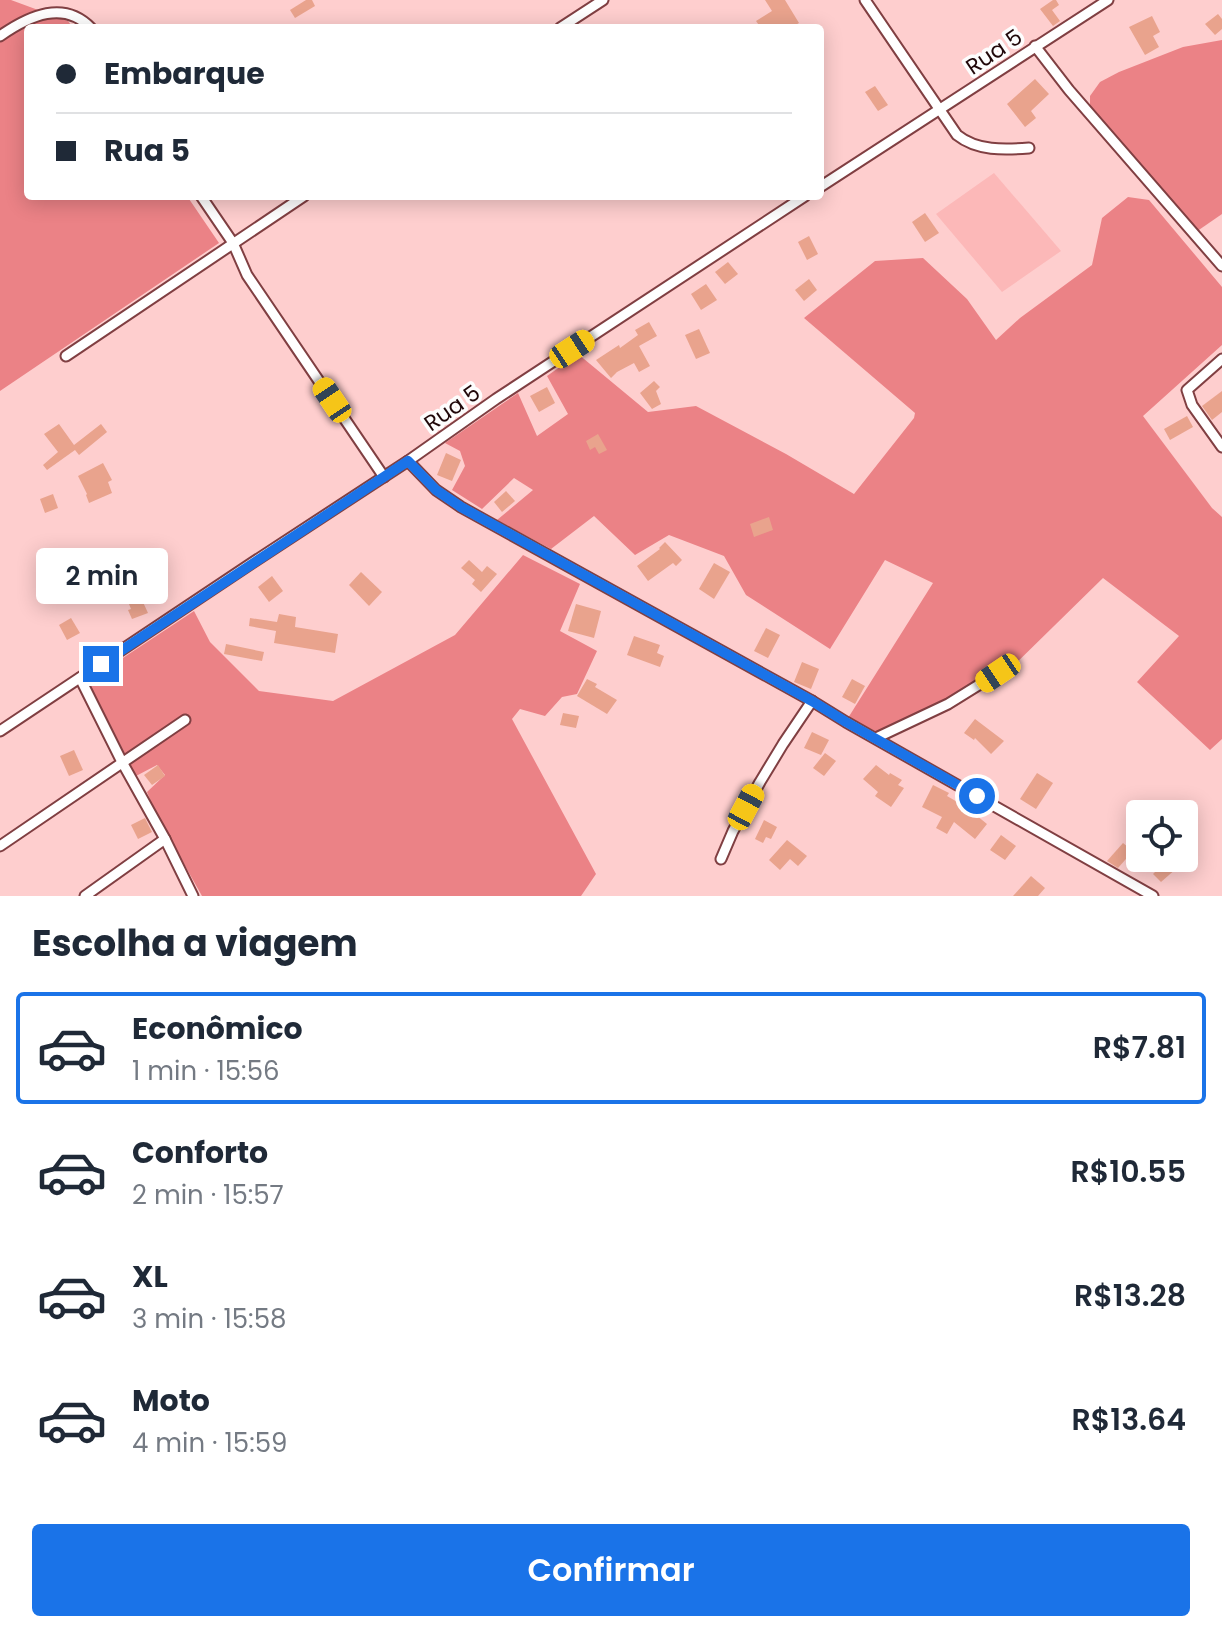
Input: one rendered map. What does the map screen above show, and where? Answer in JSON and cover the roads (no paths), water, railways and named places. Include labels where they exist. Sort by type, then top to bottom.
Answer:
[{"type":"street","points":[[566,24],[603,0]]},
{"type":"street","points":[[865,0],[957,135],[973,145],[1029,148]]},
{"type":"street","name":"Rua 5","points":[[824,184],[1108,0]]},
{"type":"street","points":[[0,36],[32,14],[59,6],[76,11],[88,24]]},
{"type":"street","points":[[1035,46],[1069,90],[1222,266]]},
{"type":"street","points":[[204,200],[233,243],[247,275],[384,477]]},
{"type":"street","points":[[66,356],[298,200]]},
{"type":"street","name":"Rua 5","points":[[0,731],[799,200]]},
{"type":"street","points":[[1222,359],[1187,390],[1192,405],[1222,447]]},
{"type":"street","points":[[408,461],[436,490],[461,507],[812,701],[1153,896]]},
{"type":"street","points":[[876,738],[948,704],[998,673]]},
{"type":"street","points":[[80,678],[193,896]]},
{"type":"street","points":[[721,859],[760,782],[812,701]]},
{"type":"street","points":[[0,846],[185,720]]},
{"type":"street","points":[[85,896],[165,839]]}]
